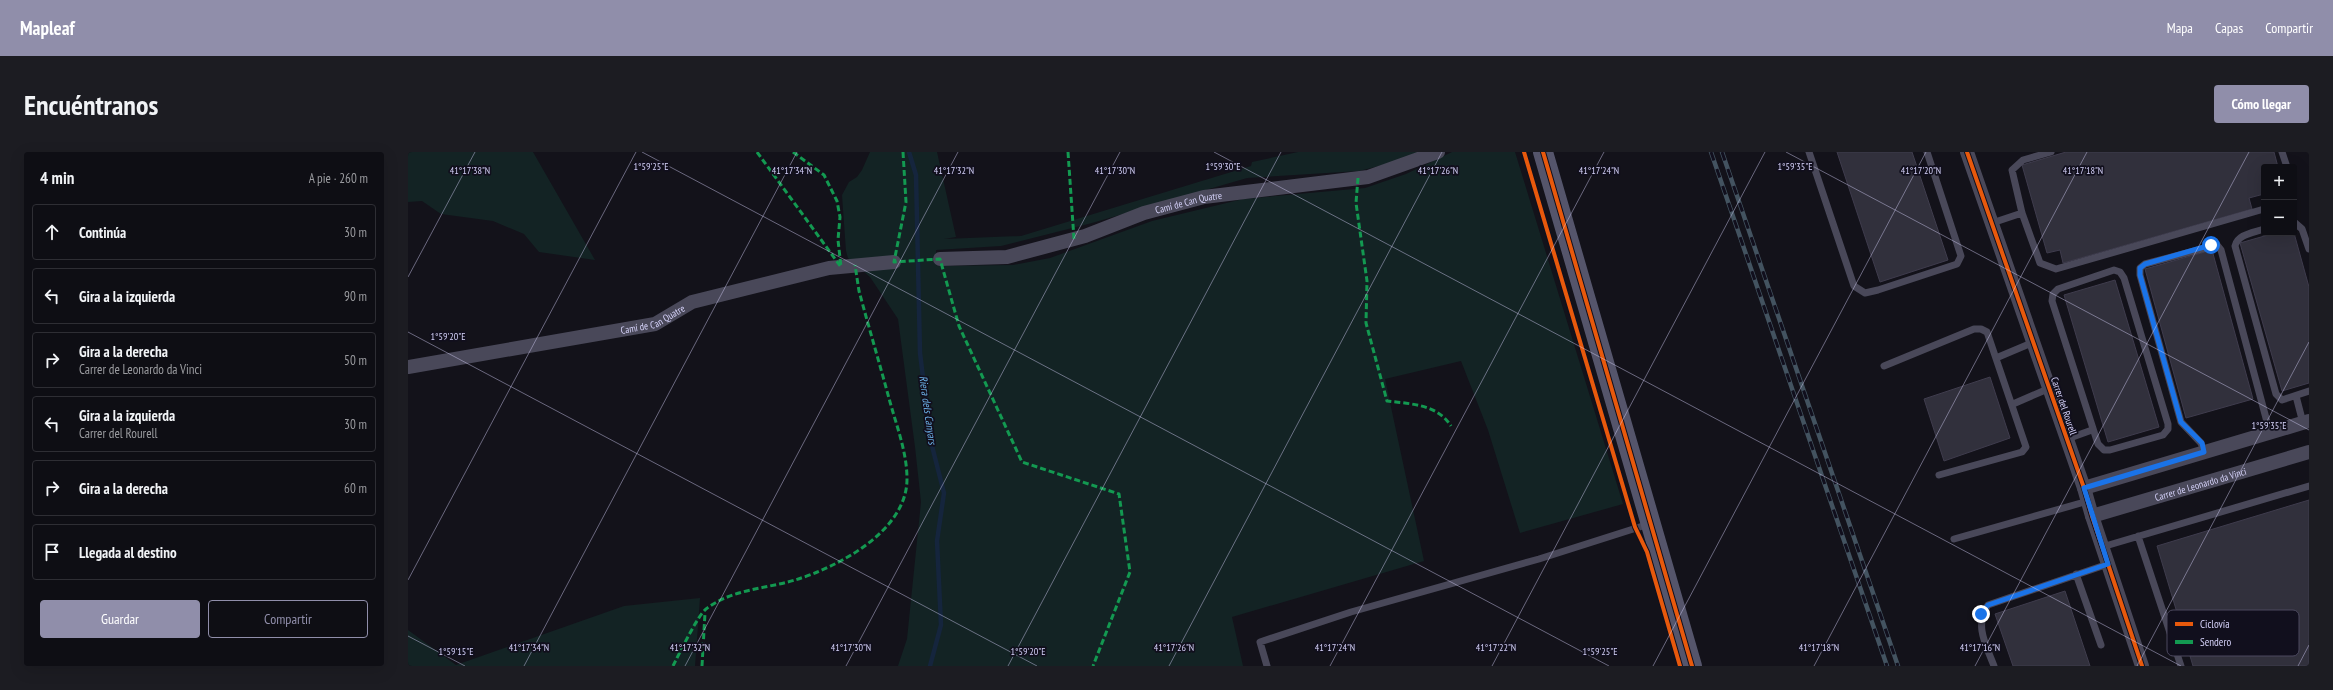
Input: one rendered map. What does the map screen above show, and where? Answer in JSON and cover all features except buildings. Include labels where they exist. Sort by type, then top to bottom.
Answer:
[{"type":"street","name":"Camí de Can Quatre","points":[[940,259],[1007,257],[1085,236],[1144,213],[1204,197],[1368,177],[1438,152]]},
{"type":"street","points":[[1543,152],[1692,666]]},
{"type":"street","name":"Carrer del Rourell","points":[[1968,152],[2084,488],[2142,666]]},
{"type":"street","name":"Camí de Can Quatre","points":[[408,368],[656,324],[692,302],[829,268],[894,262]]},
{"type":"street","points":[[2084,488],[2306,422]]},
{"type":"street","name":"Carrer de Leonardo da Vinci","points":[[2092,516],[2309,452]]},
{"type":"lane","points":[[1809,152],[1854,286],[1864,293],[1878,290],[1956,264],[1961,256],[1927,152]]},
{"type":"lane","points":[[2051,152],[2023,160],[2012,170],[2022,213],[2040,263],[2056,269],[2261,210]]},
{"type":"lane","points":[[2282,152],[2286,164]]},
{"type":"lane","points":[[1992,222],[2022,213]]},
{"type":"lane","points":[[2297,225],[2302,229],[2309,249]]},
{"type":"lane","points":[[2261,230],[2241,236],[2237,240],[2235,246],[2276,394],[2282,400],[2309,392]]},
{"type":"lane","points":[[2204,452],[2202,443],[2181,422],[2140,275],[2140,268],[2145,264],[2218,245],[2221,250],[2270,433]]},
{"type":"lane","points":[[2114,270],[2120,272],[2124,278],[2168,424],[2168,429],[2163,434],[2110,450],[2104,450],[2098,444],[2092,430],[2052,301],[2053,294],[2058,289],[2114,270]]},
{"type":"lane","points":[[1884,366],[1974,329],[1981,329],[1986,332],[2026,441],[2026,447],[2022,452],[1939,475]]},
{"type":"lane","points":[[1996,358],[2034,342]]},
{"type":"lane","points":[[2013,404],[2050,388]]},
{"type":"lane","points":[[2296,396],[2306,422]]},
{"type":"lane","points":[[2067,439],[2092,430]]},
{"type":"lane","points":[[2102,547],[2309,486]]},
{"type":"lane","points":[[1954,540],[2088,501]]},
{"type":"lane","points":[[1267,666],[1260,642],[1351,612],[1539,559],[1651,523]]},
{"type":"lane","points":[[2138,536],[2167,624]]},
{"type":"lane","points":[[1994,666],[1980,626],[1981,614],[1988,605],[2108,564]]},
{"type":"lane","points":[[2076,574],[2101,645]]},
{"type":"lane","points":[[2178,656],[2181,666]]},
{"type":"shaded area","points":[[408,152],[533,152],[595,260],[539,252],[524,234],[493,221],[441,214],[422,201],[408,202]]},
{"type":"shaded area","points":[[870,152],[937,152],[956,237],[944,239],[1021,236],[1251,166],[1252,162],[1298,152],[1424,152],[1415,157],[1359,171],[1247,178],[1092,223],[1001,246],[936,250],[937,266],[1013,265],[1050,258],[1152,221],[1243,199],[1365,188],[1406,174],[1452,152],[1515,152],[1623,504],[1520,533],[1488,430],[1461,361],[1385,379],[1424,561],[1232,617],[1243,666],[898,666],[907,639],[921,502],[898,319],[870,277],[848,258],[846,251],[842,195],[849,182],[857,177],[862,170]]},
{"type":"shaded area","points":[[700,598],[695,666],[408,666],[408,630],[456,665],[624,606]]},
{"type":"waterway","name":"Riera dels Canyars","points":[[909,152],[916,175],[920,353],[931,442],[944,493],[937,541],[941,625],[930,666]]},
{"type":"railway","points":[[1711,152],[1887,666]]},
{"type":"railway","points":[[1722,152],[1898,666]]},
{"type":"marked path","points":[[757,152],[841,267]]},
{"type":"marked path","points":[[793,152],[824,175],[837,201],[840,217],[838,240],[841,267]]},
{"type":"marked path","points":[[903,152],[906,202],[894,262],[940,259],[959,326],[1022,462],[1119,494],[1130,572],[1093,666]]},
{"type":"marked path","points":[[1068,152],[1074,239]]},
{"type":"marked path","points":[[1358,178],[1356,203],[1367,281],[1366,323],[1387,401],[1414,404],[1431,409],[1438,413],[1451,426]]},
{"type":"marked path","points":[[673,666],[684,644],[706,609],[716,602],[738,593],[784,583],[812,574],[849,556],[867,544],[883,530],[896,515],[904,498],[907,469],[898,430],[859,291],[855,265]]},
{"type":"marked path","points":[[702,666],[705,613]]},
{"type":"cycle path","points":[[1524,152],[1635,527],[1647,552],[1680,666]]},
{"type":"cycle path","points":[[1543,152],[1692,666]]},
{"type":"cycle path","points":[[1967,152],[2084,488],[2142,666]]},
{"type":"route","points":[[1981,614],[1988,605],[2108,564],[2084,488],[2204,452],[2202,443],[2185,428],[2181,422],[2140,275],[2140,268],[2145,264],[2211,245]]}]
